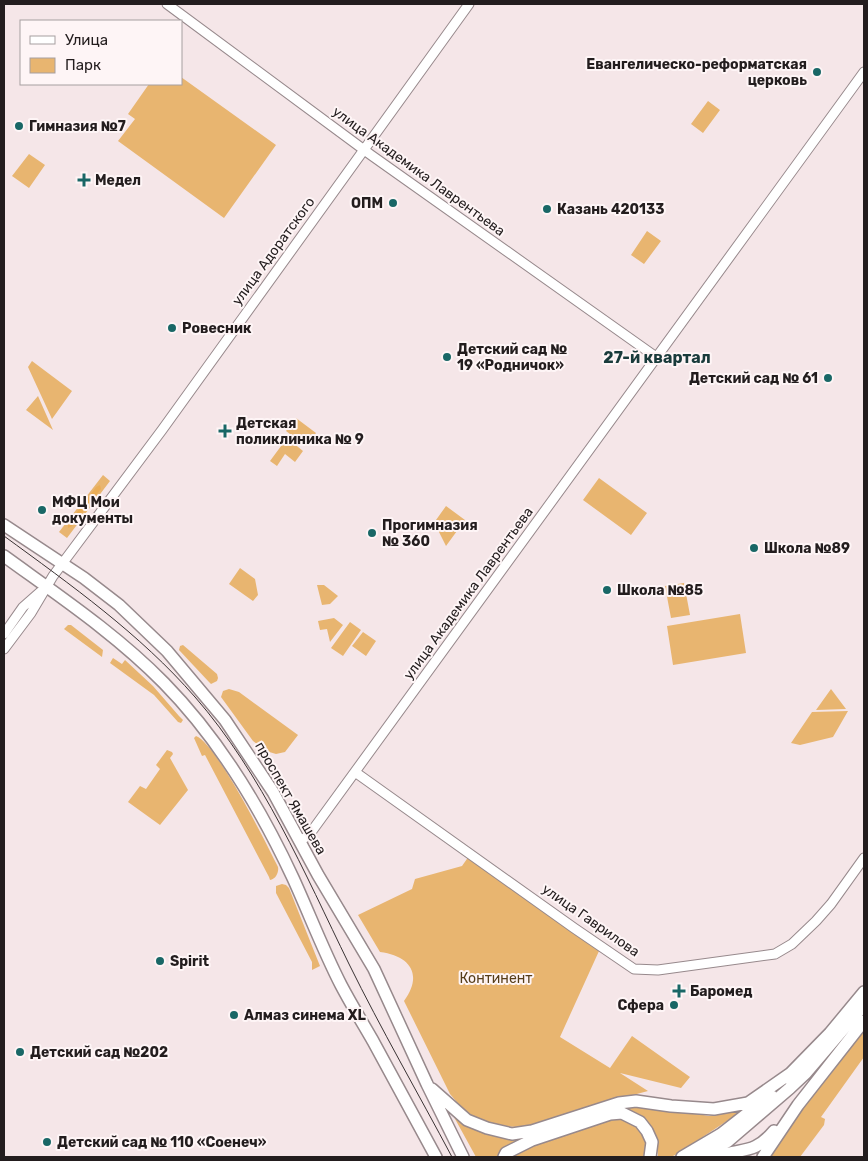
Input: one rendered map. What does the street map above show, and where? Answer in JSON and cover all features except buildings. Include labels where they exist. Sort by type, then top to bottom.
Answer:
[{"type":"main road","name":"проспект Ямашева","points":[[4,525],[84,578],[119,605],[166,651],[202,691],[229,726],[273,792],[374,969],[463,1157]]},
{"type":"main road","points":[[4,556],[109,632],[137,657],[165,684],[198,722],[232,768],[256,805],[292,876],[341,985],[404,1096],[435,1156]]},
{"type":"main road","points":[[682,1157],[747,1116],[770,1096],[830,1033],[864,992]]},
{"type":"main road","points":[[699,1157],[727,1142],[790,1088],[806,1073],[864,1005]]},
{"type":"main road","points":[[763,1157],[798,1105],[864,1021]]},
{"type":"main road","points":[[427,1084],[467,1120],[487,1128],[512,1134],[532,1131],[619,1103],[636,1101],[714,1109],[748,1102],[791,1073]]},
{"type":"main road","points":[[716,1157],[759,1146],[798,1105]]},
{"type":"main road","points":[[504,1157],[506,1153],[532,1140],[610,1114],[622,1113],[640,1122],[647,1131],[652,1142],[650,1157]]},
{"type":"main road","points":[[449,1130],[468,1157]]},
{"type":"street","name":"улица Академика Лаврентьева","points":[[167,4],[363,149],[656,357]]},
{"type":"street","name":"улица Адоратского","points":[[4,650],[31,613],[62,564],[157,436],[469,4]]},
{"type":"street","name":"улица Академика Лаврентьева","points":[[300,841],[309,834],[355,772],[864,72]]},
{"type":"street","name":"улица Адоратского","points":[[4,634],[23,607],[46,587]]},
{"type":"street","name":"улица Гаврилова","points":[[355,772],[634,969],[658,970],[775,954],[797,940],[816,921],[864,859]]},
{"type":"green space","points":[[182,78],[276,145],[224,218],[118,141],[135,119],[128,114],[148,85],[182,85]]},
{"type":"green space","points":[[708,101],[720,110],[703,133],[691,124]]},
{"type":"green space","points":[[29,154],[45,165],[29,188],[12,176]]},
{"type":"green space","points":[[647,231],[661,241],[644,264],[631,255]]},
{"type":"green space","points":[[32,361],[72,391],[52,419],[28,367]]},
{"type":"green space","points":[[38,396],[53,430],[26,410]]},
{"type":"green space","points":[[296,418],[316,433],[306,446],[286,431]]},
{"type":"green space","points":[[287,438],[303,451],[295,462],[285,454],[277,466],[270,461]]},
{"type":"green space","points":[[103,475],[110,481],[67,538],[59,532]]},
{"type":"green space","points":[[599,478],[647,513],[631,535],[583,500]]},
{"type":"green space","points":[[446,506],[465,520],[446,546],[438,530],[442,524],[436,520]]},
{"type":"green space","points":[[240,568],[255,579],[258,595],[253,601],[229,584]]},
{"type":"green space","points":[[684,583],[690,615],[671,618],[665,586]]},
{"type":"green space","points":[[317,585],[324,585],[338,596],[330,604],[322,605]]},
{"type":"green space","points":[[740,614],[746,653],[673,665],[667,626]]},
{"type":"green space","points":[[334,618],[343,625],[330,642],[327,629],[320,630],[318,621]]},
{"type":"green space","points":[[350,622],[361,630],[343,656],[331,648]]},
{"type":"green space","points":[[71,625],[103,650],[102,657],[64,629]]},
{"type":"green space","points":[[363,632],[376,641],[366,656],[352,646]]},
{"type":"green space","points":[[183,645],[217,674],[217,681],[211,684],[209,682],[179,650],[180,646]]},
{"type":"green space","points":[[113,658],[122,664],[125,660],[153,686],[183,720],[181,723],[154,695],[110,663]]},
{"type":"green space","points":[[229,689],[239,692],[298,735],[285,752],[276,754],[266,751],[253,741],[221,697],[223,691]]},
{"type":"green space","points":[[831,689],[846,709],[816,710]]},
{"type":"green space","points":[[848,711],[833,737],[800,745],[791,743],[812,712]]},
{"type":"green space","points":[[196,736],[216,756],[252,817],[278,867],[277,875],[274,878],[270,880],[205,755],[202,756],[194,738]]},
{"type":"green space","points":[[167,750],[172,752],[173,754],[170,758],[188,790],[160,825],[128,802],[140,786],[146,789],[160,769],[156,765]]},
{"type":"green space","name":"Континент","points":[[469,856],[599,951],[560,1037],[610,1068],[632,1036],[690,1077],[681,1088],[620,1073],[648,1091],[536,1124],[519,1127],[492,1126],[467,1114],[450,1094],[404,1001],[413,983],[411,968],[400,958],[380,952],[358,915],[412,889],[415,879],[462,866]]},
{"type":"green space","points":[[282,884],[289,888],[320,966],[312,970],[312,962],[276,893],[276,886]]},
{"type":"green space","points":[[864,1029],[864,1057],[821,1117],[825,1119],[824,1125],[800,1157],[767,1157],[809,1098],[830,1075]]},
{"type":"green space","points":[[639,1104],[709,1116],[745,1109],[671,1157],[657,1157],[654,1134],[632,1112],[503,1151],[497,1157],[476,1157],[449,1108],[498,1135]]},
{"type":"green space","points":[[617,1117],[638,1126],[642,1130],[646,1141],[643,1157],[510,1157],[525,1148]]},
{"type":"shaded area","points":[[100,485],[101,489],[72,526],[68,528],[68,524],[96,487]]},
{"type":"tram line","points":[[4,536],[128,631],[174,674],[219,727],[262,792],[281,825],[361,988],[452,1157]]},
{"type":"place","name":"Евангелическо-реформатская церковь","points":[[817,72]]},
{"type":"place","name":"Гимназия №7","points":[[19,126]]},
{"type":"place","name":"Медел","points":[[84,180]]},
{"type":"place","name":"ОПМ","points":[[393,203]]},
{"type":"place","name":"Казань 420133","points":[[547,209]]},
{"type":"place","name":"Ровесник","points":[[172,328]]},
{"type":"place","name":"Детский сад № 19 «Родничок»","points":[[447,357]]},
{"type":"place","name":"Детский сад № 61","points":[[828,378]]},
{"type":"place","name":"Детская поликлиника № 9","points":[[225,431]]},
{"type":"place","name":"МФЦ Мои документы","points":[[42,510]]},
{"type":"place","name":"Прогимназия № 360","points":[[372,533]]},
{"type":"place","name":"Школа №89","points":[[754,548]]},
{"type":"place","name":"Школа №85","points":[[607,590]]},
{"type":"place","name":"Spirit","points":[[160,961]]},
{"type":"place","name":"Баромед","points":[[679,991]]},
{"type":"place","name":"Сфера","points":[[674,1005]]},
{"type":"place","name":"Алмаз синема XL","points":[[234,1015]]},
{"type":"place","name":"Детский сад №202","points":[[20,1052]]},
{"type":"place","name":"Детский сад № 110 «Соенеч»","points":[[47,1142]]},
{"type":"district","name":"27-й квартал","points":[[657,357]]}]
